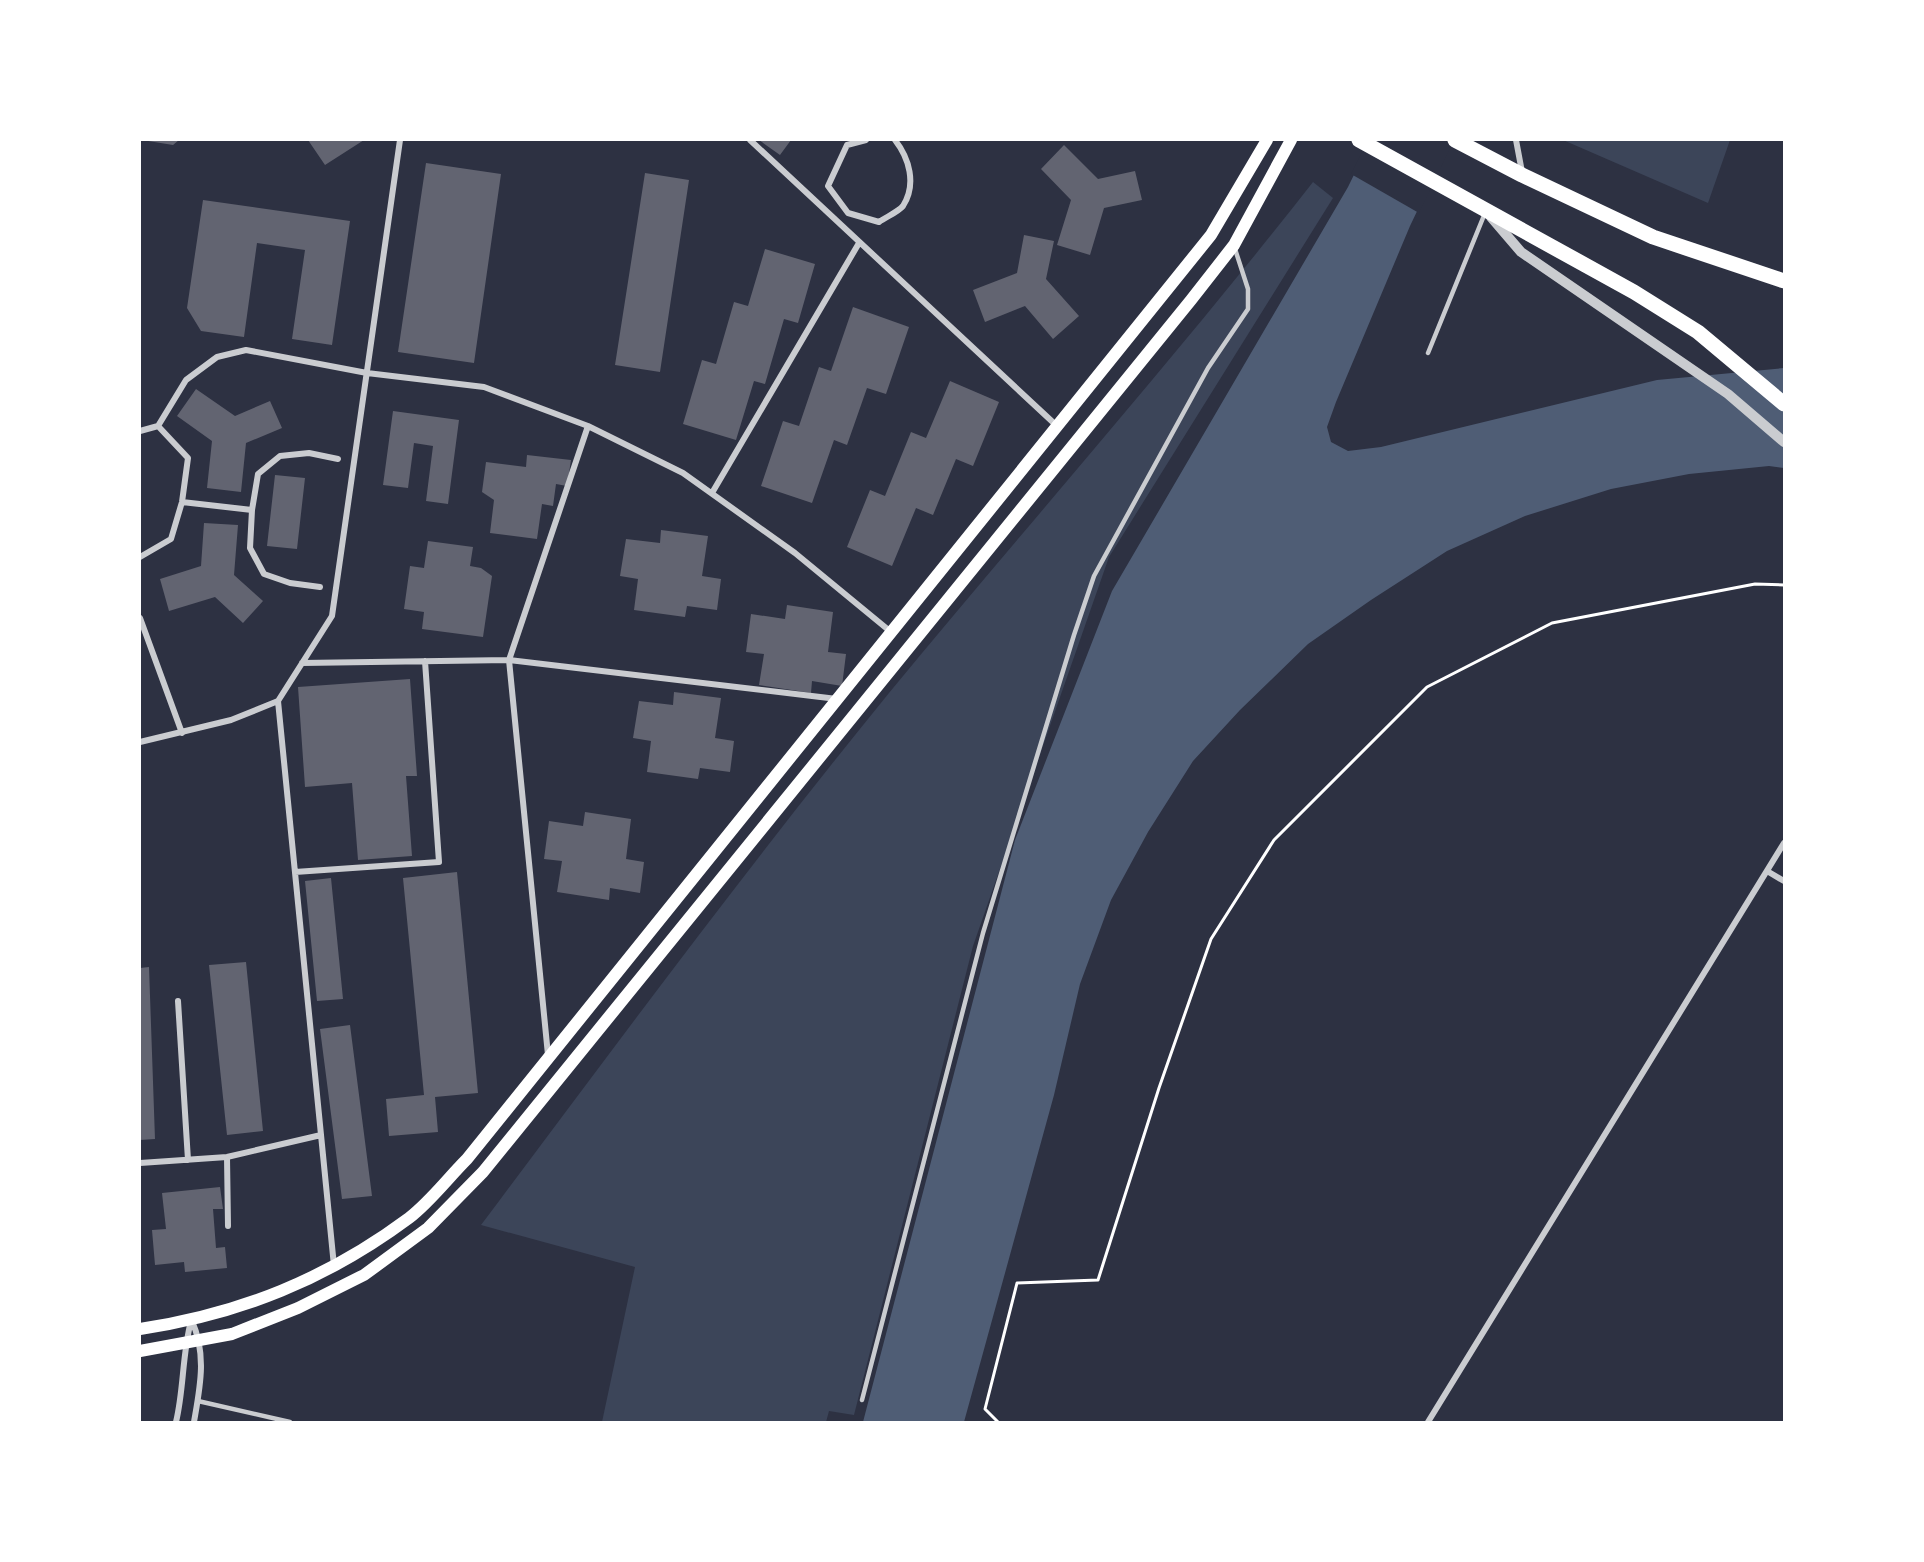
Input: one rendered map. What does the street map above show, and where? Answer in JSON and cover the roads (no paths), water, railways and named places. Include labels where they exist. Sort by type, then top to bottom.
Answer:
[{"type":"highway","points":[[1359,140],[1635,292],[1698,332],[1785,404]]},
{"type":"highway","points":[[1455,140],[1522,175],[1653,237],[1785,281]]},
{"type":"main road","points":[[140,1329],[192,1321],[292,1288],[334,1266],[411,1217],[466,1159],[1211,235],[1267,140]]},
{"type":"main road","points":[[140,1351],[185,1345],[232,1334],[298,1308],[364,1275],[428,1228],[483,1172],[1234,245],[1291,140]]},
{"type":"street","points":[[140,742],[231,720],[278,701],[332,616],[400,140]]},
{"type":"street","points":[[750,140],[1057,426]]},
{"type":"street","points":[[866,140],[848,145],[828,186],[848,213],[879,222],[902,207],[907,193],[910,169],[903,150],[895,140]]},
{"type":"street","points":[[1516,140],[1522,175]]},
{"type":"street","points":[[1486,210],[1521,252],[1728,394],[1785,442]]},
{"type":"street","points":[[712,493],[860,243]]},
{"type":"street","points":[[140,431],[158,426],[186,380],[217,357],[246,350],[367,373],[484,387],[588,426],[683,473],[795,553],[891,632]]},
{"type":"street","points":[[140,557],[171,539],[182,502],[188,458],[158,426]]},
{"type":"street","points":[[548,1056],[509,660],[588,426]]},
{"type":"street","points":[[320,587],[290,583],[264,574],[250,548],[252,510],[258,474],[280,456],[309,453],[338,459]]},
{"type":"street","points":[[182,502],[252,510]]},
{"type":"street","points":[[140,618],[182,733]]},
{"type":"street","points":[[302,663],[509,660],[837,699]]},
{"type":"street","points":[[295,872],[439,862],[425,661]]},
{"type":"street","points":[[278,701],[334,1266]]},
{"type":"street","points":[[1428,1422],[1785,843]]},
{"type":"street","points":[[1767,871],[1785,881]]},
{"type":"street","points":[[178,1001],[188,1160]]},
{"type":"street","points":[[140,1163],[227,1157],[321,1135]]},
{"type":"street","points":[[227,1157],[228,1226]]},
{"type":"street","points":[[192,1321],[201,1341],[198,1401],[194,1422]]},
{"type":"street","points":[[176,1422],[183,1390],[185,1345],[192,1321]]},
{"type":"lane","points":[[1428,353],[1486,210]]},
{"type":"lane","points":[[862,1400],[983,933],[1070,647],[1094,576],[1208,368],[1248,309],[1248,289],[1234,245]]},
{"type":"lane","points":[[198,1401],[290,1422]]}]
